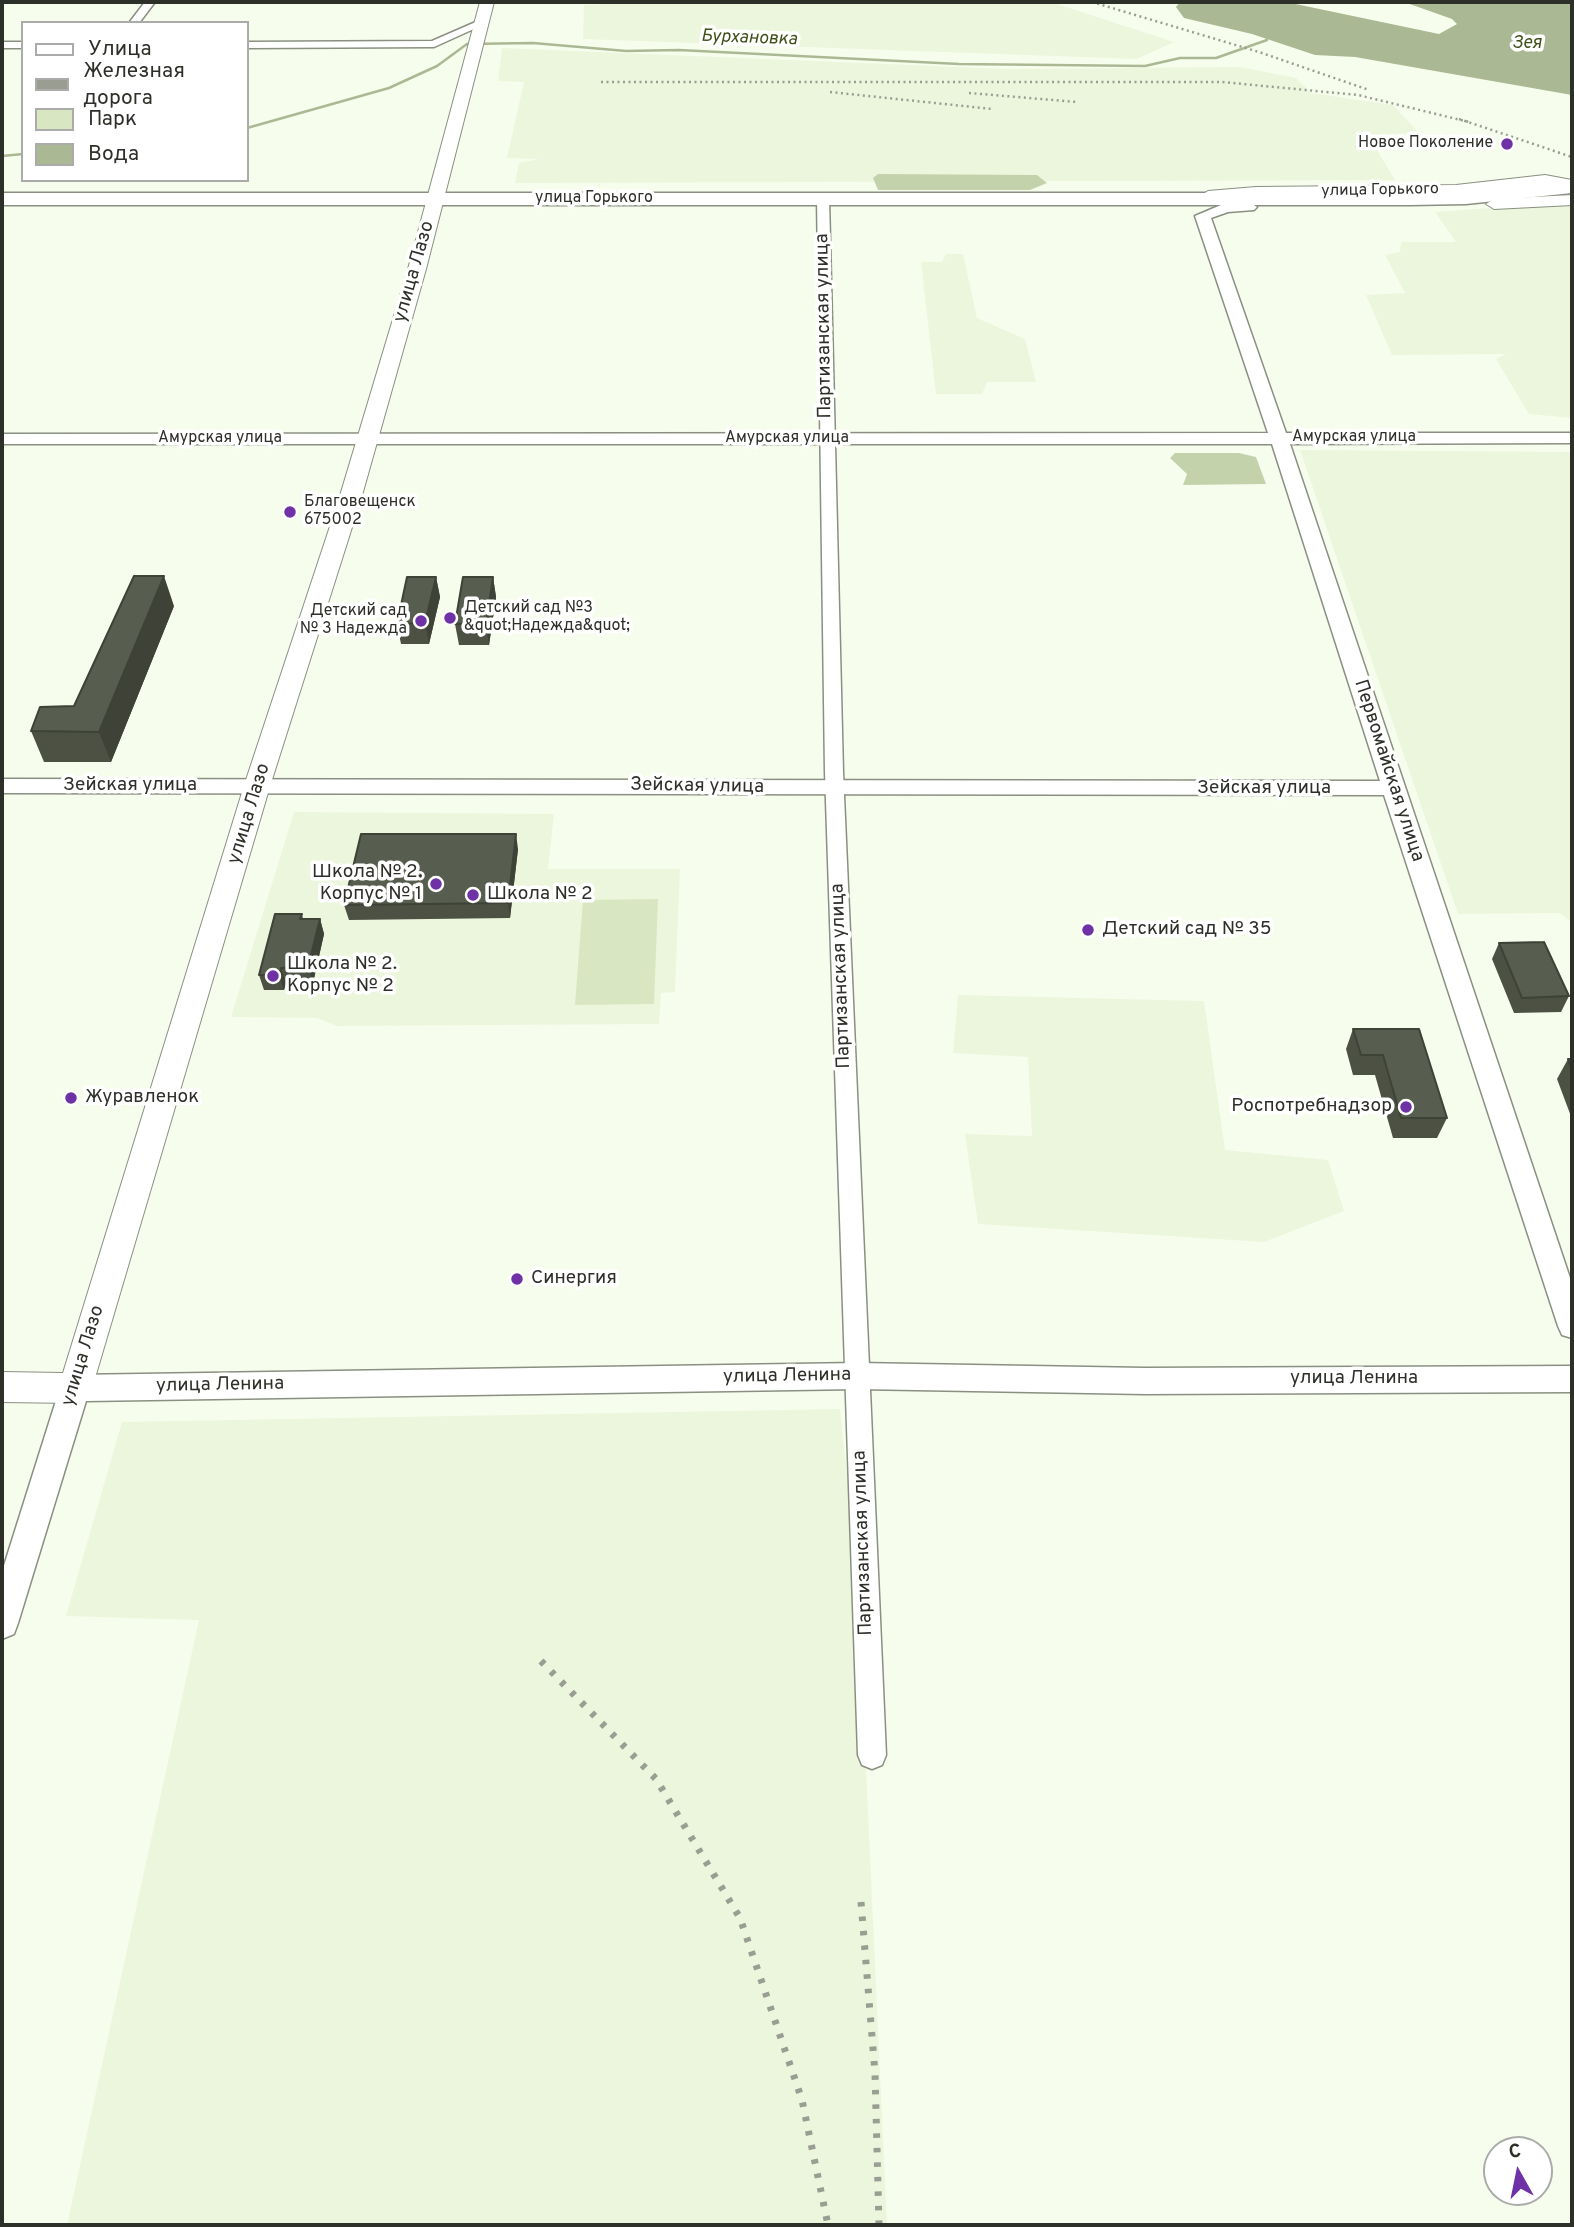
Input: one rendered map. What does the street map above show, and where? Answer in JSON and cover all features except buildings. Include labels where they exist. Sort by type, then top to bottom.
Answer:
[{"type":"main road","name":"улица Лазо","points":[[75,1388],[257,786],[366,440],[436,200],[487,2]]},
{"type":"main road","name":"улица Горького","points":[[2,199],[1179,198],[1256,192],[1456,190],[1545,180],[1572,186]]},
{"type":"main road","points":[[1179,198],[1466,198],[1572,186]]},
{"type":"main road","name":"улица Горького","points":[[1179,198],[1249,207],[1380,207],[1572,200]]},
{"type":"main road","name":"улица Ленина","points":[[2,1387],[75,1388]]},
{"type":"street","points":[[136,21],[150,2]]},
{"type":"street","points":[[248,45],[434,44],[479,35]]},
{"type":"street","points":[[2,45],[21,45]]},
{"type":"street","name":"Партизанская улица","points":[[823,198],[834,789],[872,1755]]},
{"type":"street","points":[[1179,198],[1203,216],[1226,208],[1249,207]]},
{"type":"street","name":"Первомайская улица","points":[[1203,216],[1280,438],[1392,789],[1572,1326]]},
{"type":"street","name":"Амурская улица","points":[[2,439],[1572,438]]},
{"type":"street","name":"Зейская улица","points":[[2,786],[1392,789]]},
{"type":"street","name":"улица Ленина","points":[[75,1388],[858,1376],[1145,1381],[1572,1379]]},
{"type":"street","name":"улица Лазо","points":[[2,1623],[75,1388]]},
{"type":"shaded area","points":[[645,2],[1051,2],[1174,42],[1137,59],[583,39],[584,5]]},
{"type":"shaded area","points":[[502,48],[1007,69],[1240,67],[1296,78],[1311,93],[1393,105],[1419,133],[1368,135],[1395,180],[515,183],[519,163],[539,159],[507,158],[524,82],[498,81]]},
{"type":"shaded area","points":[[878,174],[1037,175],[1047,183],[1030,190],[878,190],[873,178]]},
{"type":"shaded area","points":[[1572,202],[1572,418],[1529,414],[1496,359],[1506,354],[1392,355],[1366,295],[1405,293],[1385,255],[1400,252],[1401,242],[1456,242],[1435,212]]},
{"type":"shaded area","points":[[946,254],[963,254],[977,318],[1025,339],[1036,382],[987,382],[982,394],[936,394],[921,262],[942,262]]},
{"type":"shaded area","points":[[1300,450],[1572,452],[1572,922],[1559,913],[1458,914]]},
{"type":"shaded area","points":[[1175,453],[1239,453],[1256,457],[1266,484],[1183,485],[1187,474],[1170,458]]},
{"type":"shaded area","name":"Школа № 2","points":[[294,812],[554,814],[548,869],[680,869],[675,992],[661,993],[659,1024],[337,1026],[317,1018],[231,1017]]},
{"type":"shaded area","points":[[958,995],[1204,1001],[1225,1150],[1328,1160],[1344,1211],[1264,1242],[978,1224],[965,1134],[1032,1136],[1028,1057],[953,1053]]},
{"type":"shaded area","points":[[840,1409],[857,1572],[887,2225],[67,2225],[199,1620],[66,1616],[122,1422]]},
{"type":"green space","points":[[658,899],[654,1004],[575,1005],[583,900]]},
{"type":"water","name":"Зея","points":[[1180,2],[1286,2],[1439,34],[1457,24],[1452,19],[1404,2],[1572,2],[1572,95],[1355,57],[1315,55],[1252,34],[1184,18],[1176,7]]},
{"type":"waterway","name":"Бурхановка","points":[[248,128],[389,88],[437,66],[467,44],[533,43],[626,51],[679,50],[959,64],[1145,66],[1180,58],[1216,58],[1267,40]]},
{"type":"waterway","name":"Бурхановка","points":[[2,156],[21,154]]},
{"type":"railway","points":[[1092,2],[1259,52],[1369,90]]},
{"type":"railway","points":[[601,82],[1222,82],[1358,95],[1465,121]]},
{"type":"railway","points":[[830,92],[992,109]]},
{"type":"railway","points":[[969,93],[1077,102]]},
{"type":"railway","points":[[1459,119],[1465,121]]},
{"type":"railway","points":[[1465,121],[1469,122]]},
{"type":"railway","points":[[1465,121],[1572,157]]},
{"type":"railway","points":[[541,1661],[656,1779],[740,1918],[802,2100],[828,2225]]},
{"type":"railway","points":[[861,1902],[875,2073],[879,2225]]},
{"type":"place","name":"Новое Поколение","points":[[1507,144]]},
{"type":"place","name":"Благовещенск 675002","points":[[290,512]]},
{"type":"place","name":"Детский сад №3 &quot;Надежда&quot;","points":[[450,618]]},
{"type":"place","name":"Детский сад № 3 Надежда","points":[[421,621]]},
{"type":"place","name":"Школа № 2. Корпус № 1","points":[[436,884]]},
{"type":"place","name":"Школа № 2","points":[[473,895]]},
{"type":"place","name":"Детский сад № 35","points":[[1088,930]]},
{"type":"place","name":"Школа № 2. Корпус № 2","points":[[273,976]]},
{"type":"place","name":"Журавленок","points":[[71,1098]]},
{"type":"place","name":"Роспотребнадзор","points":[[1406,1107]]},
{"type":"place","name":"Синергия","points":[[517,1279]]}]
